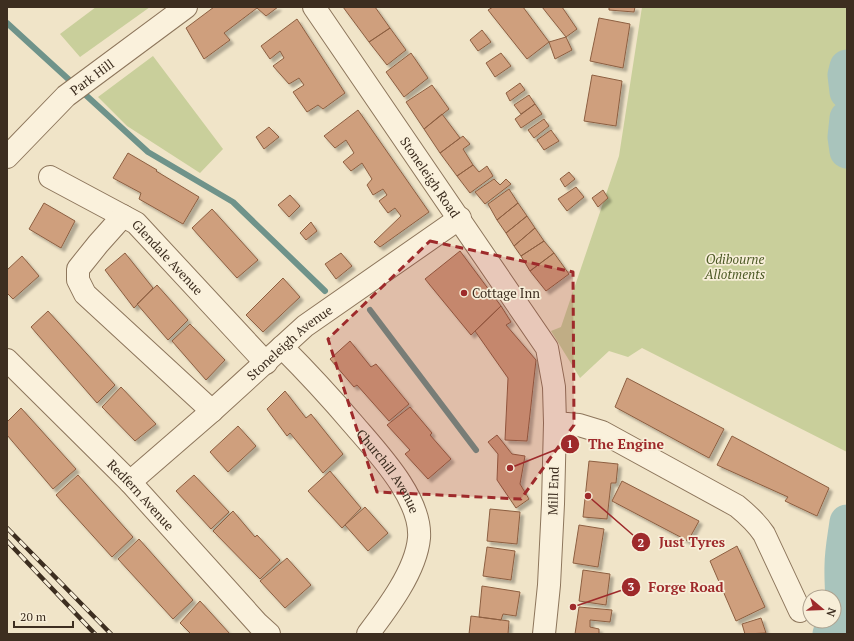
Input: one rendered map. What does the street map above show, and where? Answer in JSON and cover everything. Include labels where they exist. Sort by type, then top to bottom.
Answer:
[{"type":"street","name":"Park Hill","points":[[7,157],[66,96],[186,7]]},
{"type":"street","name":"Stoneleigh Road","points":[[314,7],[460,218],[547,348]]},
{"type":"street","name":"Glendale Avenue","points":[[50,176],[136,223],[266,362]]},
{"type":"street","points":[[123,216],[78,269],[78,280],[85,294],[212,411]]},
{"type":"street","name":"Stoneleigh Avenue","points":[[130,482],[212,411],[305,326],[460,218]]},
{"type":"street","name":"Churchill Avenue","points":[[282,347],[327,394],[376,450],[392,470],[412,504],[418,523],[419,538],[416,554],[406,577],[392,601],[374,626]]},
{"type":"street","name":"Mill End","points":[[544,634],[549,585],[555,423],[554,387],[547,348]]},
{"type":"street","name":"Redfern Avenue","points":[[7,360],[130,482],[258,624],[269,634]]},
{"type":"street","points":[[555,423],[579,424],[602,432],[737,506],[748,514],[757,523],[764,534],[800,611]]},
{"type":"highlighted area","points":[[430,241],[573,272],[574,425],[521,499],[377,492],[328,339]]},
{"type":"green space","points":[[96,7],[150,7],[80,57],[60,34]]},
{"type":"green space","name":"Odibourne Allotments","points":[[642,7],[847,7],[847,452],[642,348],[628,357],[609,351],[580,378],[551,331],[561,327],[619,156]]},
{"type":"green space","points":[[153,56],[223,149],[200,173],[127,126],[98,97]]},
{"type":"building","points":[[214,7],[278,7],[266,16],[257,8],[224,33],[230,40],[204,59],[186,28]]},
{"type":"building","points":[[343,7],[375,7],[390,28],[369,42]]},
{"type":"building","points":[[493,7],[523,7],[549,42],[527,59],[488,10]]},
{"type":"building","points":[[542,7],[562,7],[577,29],[566,37]]},
{"type":"building","points":[[609,7],[635,7],[634,12],[609,10]]},
{"type":"building","points":[[599,18],[630,24],[623,68],[590,61]]},
{"type":"building","points":[[297,19],[345,93],[323,109],[318,105],[307,112],[293,92],[304,85],[299,78],[289,84],[273,66],[284,58],[280,51],[270,59],[261,46]]},
{"type":"building","points":[[390,28],[406,50],[387,65],[369,42]]},
{"type":"building","points":[[482,30],[491,42],[478,51],[470,40]]},
{"type":"building","points":[[566,37],[572,50],[555,59],[549,42]]},
{"type":"building","points":[[411,53],[428,78],[404,97],[386,72]]},
{"type":"building","points":[[501,53],[511,66],[495,77],[486,63]]},
{"type":"building","points":[[592,75],[622,81],[616,126],[584,121]]},
{"type":"building","points":[[520,83],[525,90],[510,101],[506,93]]},
{"type":"building","points":[[432,85],[449,109],[424,129],[406,102]]},
{"type":"building","points":[[529,95],[535,104],[521,114],[514,105]]},
{"type":"building","points":[[535,104],[542,114],[521,128],[515,119]]},
{"type":"building","points":[[358,110],[429,212],[380,247],[374,242],[401,216],[395,208],[388,213],[379,201],[387,195],[383,189],[373,195],[367,185],[372,179],[362,163],[351,171],[343,162],[354,153],[346,140],[335,148],[324,136]]},
{"type":"building","points":[[442,114],[460,138],[440,153],[424,129]]},
{"type":"building","points":[[544,119],[549,126],[534,138],[528,130]]},
{"type":"building","points":[[269,127],[279,137],[264,149],[256,137]]},
{"type":"building","points":[[551,130],[559,141],[544,150],[537,140]]},
{"type":"building","points":[[463,136],[470,144],[463,149],[473,165],[457,176],[440,153]]},
{"type":"building","points":[[128,153],[199,197],[183,224],[139,199],[141,193],[113,178]]},
{"type":"building","points":[[473,165],[479,172],[487,166],[493,176],[470,193],[457,176]]},
{"type":"building","points":[[569,172],[575,179],[565,187],[560,179]]},
{"type":"building","points":[[494,179],[500,185],[506,179],[511,184],[485,204],[475,192]]},
{"type":"building","points":[[576,187],[584,197],[567,211],[558,199]]},
{"type":"building","points":[[509,189],[518,203],[497,220],[488,204]]},
{"type":"building","points":[[603,190],[608,198],[598,207],[592,198]]},
{"type":"building","points":[[290,195],[300,206],[289,217],[278,205]]},
{"type":"building","points":[[44,203],[75,221],[61,248],[29,229]]},
{"type":"building","points":[[518,203],[527,216],[506,233],[497,220]]},
{"type":"building","points":[[212,209],[258,260],[237,278],[192,228]]},
{"type":"building","points":[[527,216],[535,228],[514,246],[506,233]]},
{"type":"building","points":[[311,222],[317,231],[306,240],[300,233]]},
{"type":"building","points":[[535,228],[544,241],[521,256],[514,246]]},
{"type":"building","points":[[544,241],[554,253],[530,271],[521,256]]},
{"type":"building","name":"Cottage Inn","points":[[460,251],[501,306],[471,335],[425,279]]},
{"type":"building","points":[[125,253],[153,288],[134,308],[105,270]]},
{"type":"building","points":[[341,253],[352,266],[336,279],[325,264]]},
{"type":"building","points":[[554,253],[569,274],[546,291],[530,271]]},
{"type":"building","points":[[22,256],[39,276],[13,299],[7,293],[7,270]]},
{"type":"building","points":[[283,278],[300,297],[263,332],[246,315]]},
{"type":"building","points":[[157,285],[188,320],[168,340],[137,304]]},
{"type":"building","points":[[501,306],[511,322],[506,325],[536,360],[527,441],[505,440],[508,378],[475,331]]},
{"type":"building","points":[[48,311],[115,385],[97,403],[31,327]]},
{"type":"building","points":[[190,324],[225,360],[206,380],[172,341]]},
{"type":"building","points":[[350,341],[371,367],[376,364],[409,404],[389,421],[357,385],[354,387],[330,359]]},
{"type":"building","points":[[627,378],[724,429],[709,458],[615,407]]},
{"type":"building","points":[[121,387],[156,424],[135,441],[102,407]]},
{"type":"building","points":[[285,391],[306,418],[311,414],[343,454],[323,473],[290,433],[287,436],[267,409]]},
{"type":"building","points":[[410,407],[432,433],[430,435],[451,459],[428,479],[405,454],[410,450],[387,425]]},
{"type":"building","points":[[21,408],[76,469],[53,489],[7,435],[7,422]]},
{"type":"building","points":[[238,426],[256,446],[228,472],[210,452]]},
{"type":"building","points":[[497,435],[512,454],[525,456],[520,484],[529,499],[516,508],[497,480],[498,454],[488,442]]},
{"type":"building","points":[[732,436],[829,488],[817,516],[785,501],[788,497],[717,465]]},
{"type":"building","points":[[589,461],[618,464],[616,483],[611,483],[607,519],[583,517]]},
{"type":"building","points":[[330,471],[361,508],[342,528],[308,491]]},
{"type":"building","points":[[78,475],[133,537],[112,557],[56,495]]},
{"type":"building","points":[[194,475],[229,512],[211,529],[176,491]]},
{"type":"building","points":[[622,481],[699,521],[688,541],[612,501]]},
{"type":"building","points":[[365,507],[388,533],[368,551],[345,525]]},
{"type":"building","points":[[490,509],[520,512],[517,544],[487,541]]},
{"type":"building","points":[[233,511],[255,537],[257,535],[280,560],[260,579],[213,531]]},
{"type":"building","points":[[579,525],[604,529],[598,567],[573,563]]},
{"type":"building","points":[[139,539],[193,600],[173,619],[118,559]]},
{"type":"building","points":[[737,546],[765,607],[736,621],[710,561]]},
{"type":"building","points":[[487,547],[515,551],[511,580],[483,576]]},
{"type":"building","points":[[287,558],[311,585],[285,608],[260,581]]},
{"type":"building","points":[[583,570],[610,574],[606,605],[579,601]]},
{"type":"building","points":[[482,586],[520,592],[516,616],[503,614],[501,620],[479,617]]},
{"type":"building","points":[[200,601],[230,634],[191,634],[180,623]]},
{"type":"building","points":[[579,607],[612,610],[610,622],[590,620],[590,627],[599,629],[599,634],[575,634]]},
{"type":"building","points":[[471,616],[509,621],[508,634],[469,634]]},
{"type":"building","points":[[761,618],[766,633],[745,634],[742,624]]},
{"type":"waterway","points":[[7,23],[148,152],[233,202],[325,291]]},
{"type":"waterway","points":[[847,67],[845,75],[847,92]]},
{"type":"waterway","points":[[847,118],[845,137],[847,151]]},
{"type":"waterway","points":[[370,310],[476,450]]},
{"type":"waterway","points":[[830,634],[836,625],[841,609],[843,593],[842,560],[847,522]]},
{"type":"railway","points":[[7,528],[111,634]]},
{"type":"railway","points":[[7,541],[95,634]]},
{"type":"place","name":"Cottage Inn","points":[[464,293]]},
{"type":"place","name":"The Engine","points":[[510,468]]},
{"type":"place","name":"Just Tyres","points":[[588,496]]},
{"type":"place","name":"Forge Road","points":[[573,607]]}]
